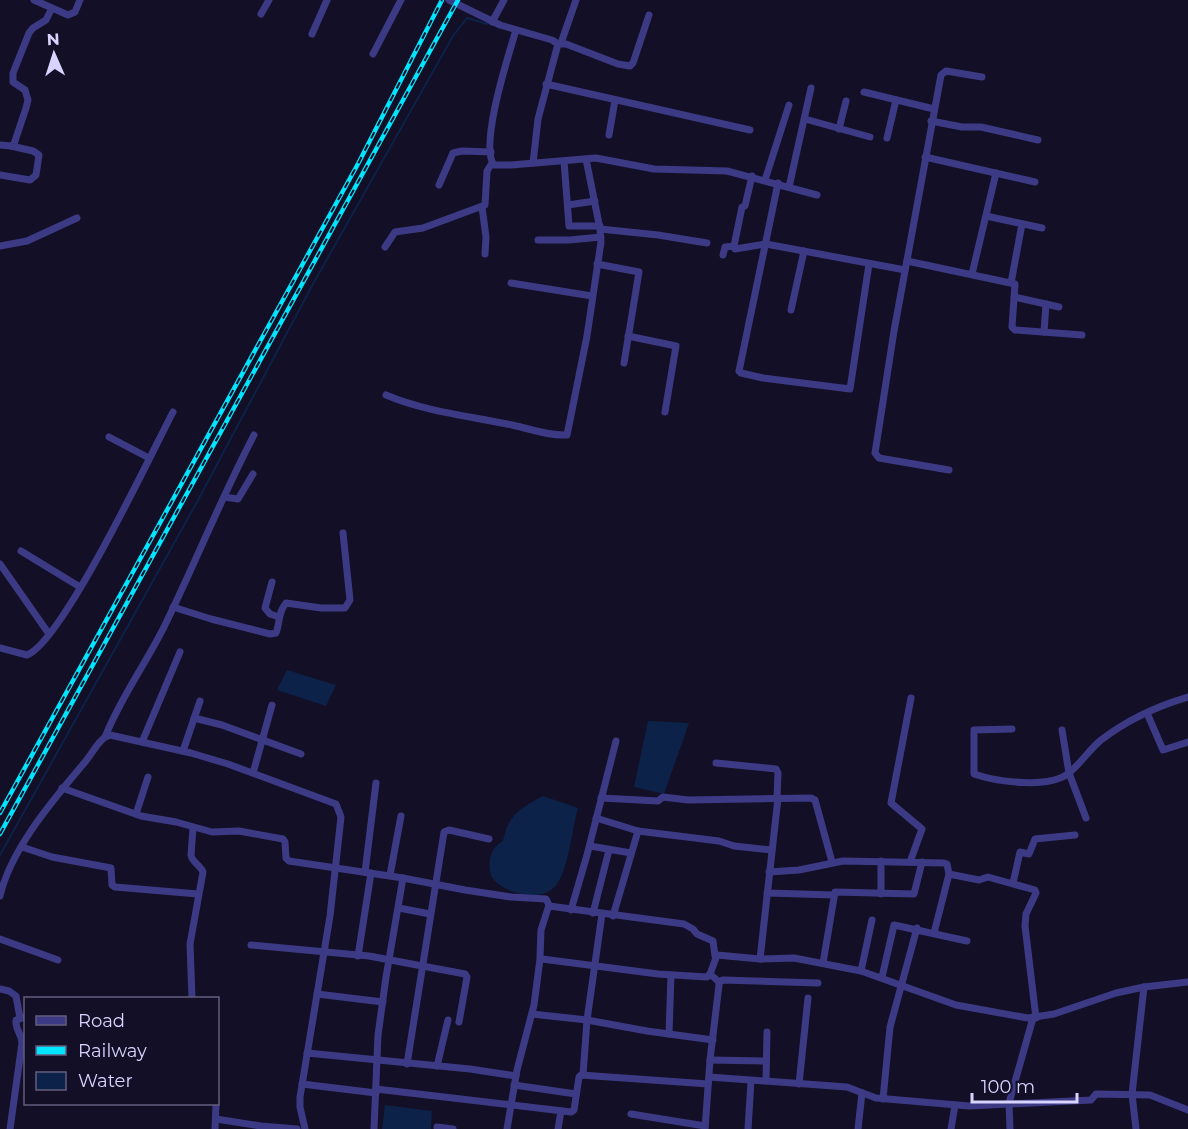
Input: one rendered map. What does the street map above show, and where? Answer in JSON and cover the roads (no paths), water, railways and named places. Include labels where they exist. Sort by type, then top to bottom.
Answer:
[{"type":"street","points":[[34,0],[71,15],[75,12],[80,0]]},
{"type":"street","points":[[261,14],[269,0]]},
{"type":"street","points":[[312,34],[327,0]]},
{"type":"street","points":[[373,54],[401,0]]},
{"type":"street","points":[[449,0],[489,20],[516,30],[630,66],[649,15]]},
{"type":"street","points":[[489,20],[504,0]]},
{"type":"street","points":[[533,163],[538,119],[546,84],[576,0]]},
{"type":"street","points":[[11,146],[14,144],[28,100],[25,90],[13,82],[13,73],[29,33],[46,20],[51,5]]},
{"type":"street","points":[[385,247],[395,232],[423,228],[485,205],[487,171],[492,163],[496,98],[516,30]]},
{"type":"street","points":[[949,470],[879,458],[875,455],[931,121],[943,72],[981,77]]},
{"type":"street","points":[[546,84],[750,130]]},
{"type":"street","points":[[789,187],[811,88]]},
{"type":"street","points":[[864,93],[934,110]]},
{"type":"street","points":[[609,135],[615,100]]},
{"type":"street","points":[[886,138],[896,100]]},
{"type":"street","points":[[840,129],[846,101]]},
{"type":"street","points":[[765,180],[789,105]]},
{"type":"street","points":[[805,119],[870,137]]},
{"type":"street","points":[[931,121],[962,127],[981,127],[1038,140]]},
{"type":"street","points":[[0,145],[33,150],[39,155],[36,176],[30,180],[0,175]]},
{"type":"street","points":[[439,185],[453,153],[491,152]]},
{"type":"street","points":[[925,157],[1035,182]]},
{"type":"street","points":[[386,395],[410,406],[514,425],[553,436],[567,435],[587,336],[600,231],[586,159]]},
{"type":"street","points":[[492,163],[512,165],[601,159],[654,170],[719,170],[752,176],[817,195]]},
{"type":"street","points":[[564,161],[570,228],[649,234],[707,243]]},
{"type":"street","points":[[972,274],[996,173]]},
{"type":"street","points":[[723,255],[725,247],[734,246],[742,207],[745,206],[752,176]]},
{"type":"street","points":[[778,183],[740,372],[756,377],[850,388],[869,264]]},
{"type":"street","points":[[568,205],[595,201]]},
{"type":"street","points":[[482,207],[486,237],[485,254]]},
{"type":"street","points":[[986,216],[1042,228]]},
{"type":"street","points":[[0,246],[27,241],[77,218]]},
{"type":"street","points":[[1011,282],[1022,224]]},
{"type":"street","points":[[538,240],[569,240],[600,231]]},
{"type":"street","points":[[735,249],[766,244],[905,270]]},
{"type":"street","points":[[791,310],[804,251]]},
{"type":"street","points":[[907,261],[1015,284],[1013,329],[1082,335]]},
{"type":"street","points":[[597,264],[639,272],[624,363]]},
{"type":"street","points":[[511,283],[592,297]]},
{"type":"street","points":[[1014,297],[1059,307]]},
{"type":"street","points":[[1044,332],[1046,304]]},
{"type":"street","points":[[628,336],[676,346],[665,412]]},
{"type":"street","points":[[0,648],[27,655],[36,650],[49,634],[80,588],[173,412]]},
{"type":"street","points":[[0,896],[14,859],[62,788],[105,737],[122,699],[148,659],[255,435]]},
{"type":"street","points":[[109,437],[149,458]]},
{"type":"street","points":[[224,497],[238,499],[253,474]]},
{"type":"street","points":[[173,607],[270,634],[278,630],[279,617],[286,603],[312,608],[345,608],[350,600],[343,533]]},
{"type":"street","points":[[21,551],[80,588]]},
{"type":"street","points":[[0,564],[49,634]]},
{"type":"street","points":[[272,582],[265,608],[270,614],[279,617]]},
{"type":"street","points":[[142,742],[180,652]]},
{"type":"street","points":[[1012,729],[974,730],[974,774],[1025,783],[1053,780],[1069,773],[1101,740],[1147,713],[1188,697]]},
{"type":"street","points":[[910,862],[922,829],[893,806],[891,801],[911,698]]},
{"type":"street","points":[[183,751],[200,701]]},
{"type":"street","points":[[253,773],[272,705]]},
{"type":"street","points":[[1147,713],[1163,750],[1188,742]]},
{"type":"street","points":[[194,718],[222,725],[301,754]]},
{"type":"street","points":[[1062,730],[1069,773],[1086,818]]},
{"type":"street","points":[[105,737],[117,736],[183,751],[253,773],[336,804],[341,817],[335,867],[324,954],[302,1084],[300,1107],[304,1129]]},
{"type":"street","points":[[571,910],[590,846],[616,741]]},
{"type":"street","points":[[716,763],[776,769],[778,773],[760,959]]},
{"type":"street","points":[[136,814],[148,777]]},
{"type":"street","points":[[358,956],[376,783]]},
{"type":"street","points":[[62,788],[136,814],[193,828],[212,832],[239,831],[277,837],[285,842],[287,860],[390,875],[511,897],[546,899],[549,906],[542,930],[532,1014],[514,1085],[507,1129]]},
{"type":"street","points":[[601,798],[658,801],[663,797],[688,800],[814,798],[832,862]]},
{"type":"street","points":[[390,875],[401,816]]},
{"type":"street","points":[[596,818],[638,831],[772,850]]},
{"type":"street","points":[[192,997],[189,955],[203,872],[191,855],[193,828]]},
{"type":"street","points":[[407,1064],[442,838],[446,830],[489,839]]},
{"type":"street","points":[[614,916],[638,831]]},
{"type":"street","points":[[1013,884],[1020,852],[1029,854],[1035,839],[1075,835]]},
{"type":"street","points":[[590,846],[631,853]]},
{"type":"street","points":[[22,847],[52,857],[111,868],[112,885],[115,887],[198,894]]},
{"type":"street","points":[[593,913],[609,850]]},
{"type":"street","points":[[881,861],[881,894]]},
{"type":"street","points":[[769,872],[799,870],[832,862],[946,863],[949,874],[934,933]]},
{"type":"street","points":[[767,893],[914,894],[922,862]]},
{"type":"street","points":[[949,874],[979,880],[988,877],[1036,892],[1026,914],[1025,926],[1035,1018],[1009,1103],[1010,1129]]},
{"type":"street","points":[[374,1129],[377,1061],[383,1002],[403,878]]},
{"type":"street","points":[[824,963],[834,895]]},
{"type":"street","points":[[540,959],[671,975],[707,977],[716,956],[713,941],[697,934],[688,925],[549,906]]},
{"type":"street","points":[[399,908],[430,914]]},
{"type":"street","points":[[583,1075],[587,1020],[602,914]]},
{"type":"street","points":[[861,971],[873,920]]},
{"type":"street","points":[[882,977],[892,926],[897,924],[968,941]]},
{"type":"street","points":[[884,1099],[887,1046],[900,984],[917,928]]},
{"type":"street","points":[[0,939],[58,960]]},
{"type":"street","points":[[251,945],[389,960],[465,974],[467,977],[459,1022]]},
{"type":"street","points":[[716,956],[760,959],[784,957],[824,963],[882,977],[963,1007],[1035,1018],[1116,993],[1188,982]]},
{"type":"street","points":[[710,974],[719,982]]},
{"type":"street","points":[[669,1034],[671,975]]},
{"type":"street","points":[[719,982],[723,980],[818,983]]},
{"type":"street","points":[[631,1114],[705,1127],[719,982]]},
{"type":"street","points":[[1136,1129],[1132,1094],[1144,987]]},
{"type":"street","points":[[0,989],[16,996],[23,1017],[16,1020],[15,1024],[22,1037],[22,1043],[9,1129]]},
{"type":"street","points":[[317,994],[383,1002]]},
{"type":"street","points":[[799,1084],[802,1036],[808,998]]},
{"type":"street","points":[[532,1014],[587,1020],[713,1040]]},
{"type":"street","points":[[437,1066],[448,1020]]},
{"type":"street","points":[[766,1081],[767,1032]]},
{"type":"street","points":[[307,1053],[516,1076]]},
{"type":"street","points":[[710,1060],[766,1061]]},
{"type":"street","points":[[302,1084],[573,1112],[579,1077],[583,1075],[709,1081],[766,1081],[847,1087],[871,1097],[969,1106],[1091,1100],[1096,1094],[1132,1094],[1158,1097],[1188,1110]]},
{"type":"street","points":[[748,1129],[751,1081]]},
{"type":"street","points":[[514,1085],[576,1094]]},
{"type":"street","points":[[858,1129],[862,1093]]},
{"type":"street","points":[[215,1129],[216,1105]]},
{"type":"street","points":[[951,1129],[955,1105]]},
{"type":"street","points":[[558,1129],[561,1111]]},
{"type":"street","points":[[216,1119],[297,1129]]},
{"type":"street","points":[[437,1126],[453,1129]]},
{"type":"water","points":[[287,670],[336,685],[326,706],[277,690]]},
{"type":"water","points":[[648,721],[689,723],[664,794],[634,787]]},
{"type":"water","points":[[543,796],[578,808],[567,858],[557,884],[544,894],[526,895],[509,890],[493,879],[490,868],[491,856],[494,848],[503,841],[512,818],[522,808]]},
{"type":"water","points":[[385,1105],[432,1111],[431,1129],[382,1129]]},
{"type":"waterway","points":[[0,855],[197,502],[313,284],[453,36],[467,18],[487,24],[489,21]]},
{"type":"railway","points":[[0,813],[359,162],[442,0]]},
{"type":"railway","points":[[0,834],[458,0]]}]
